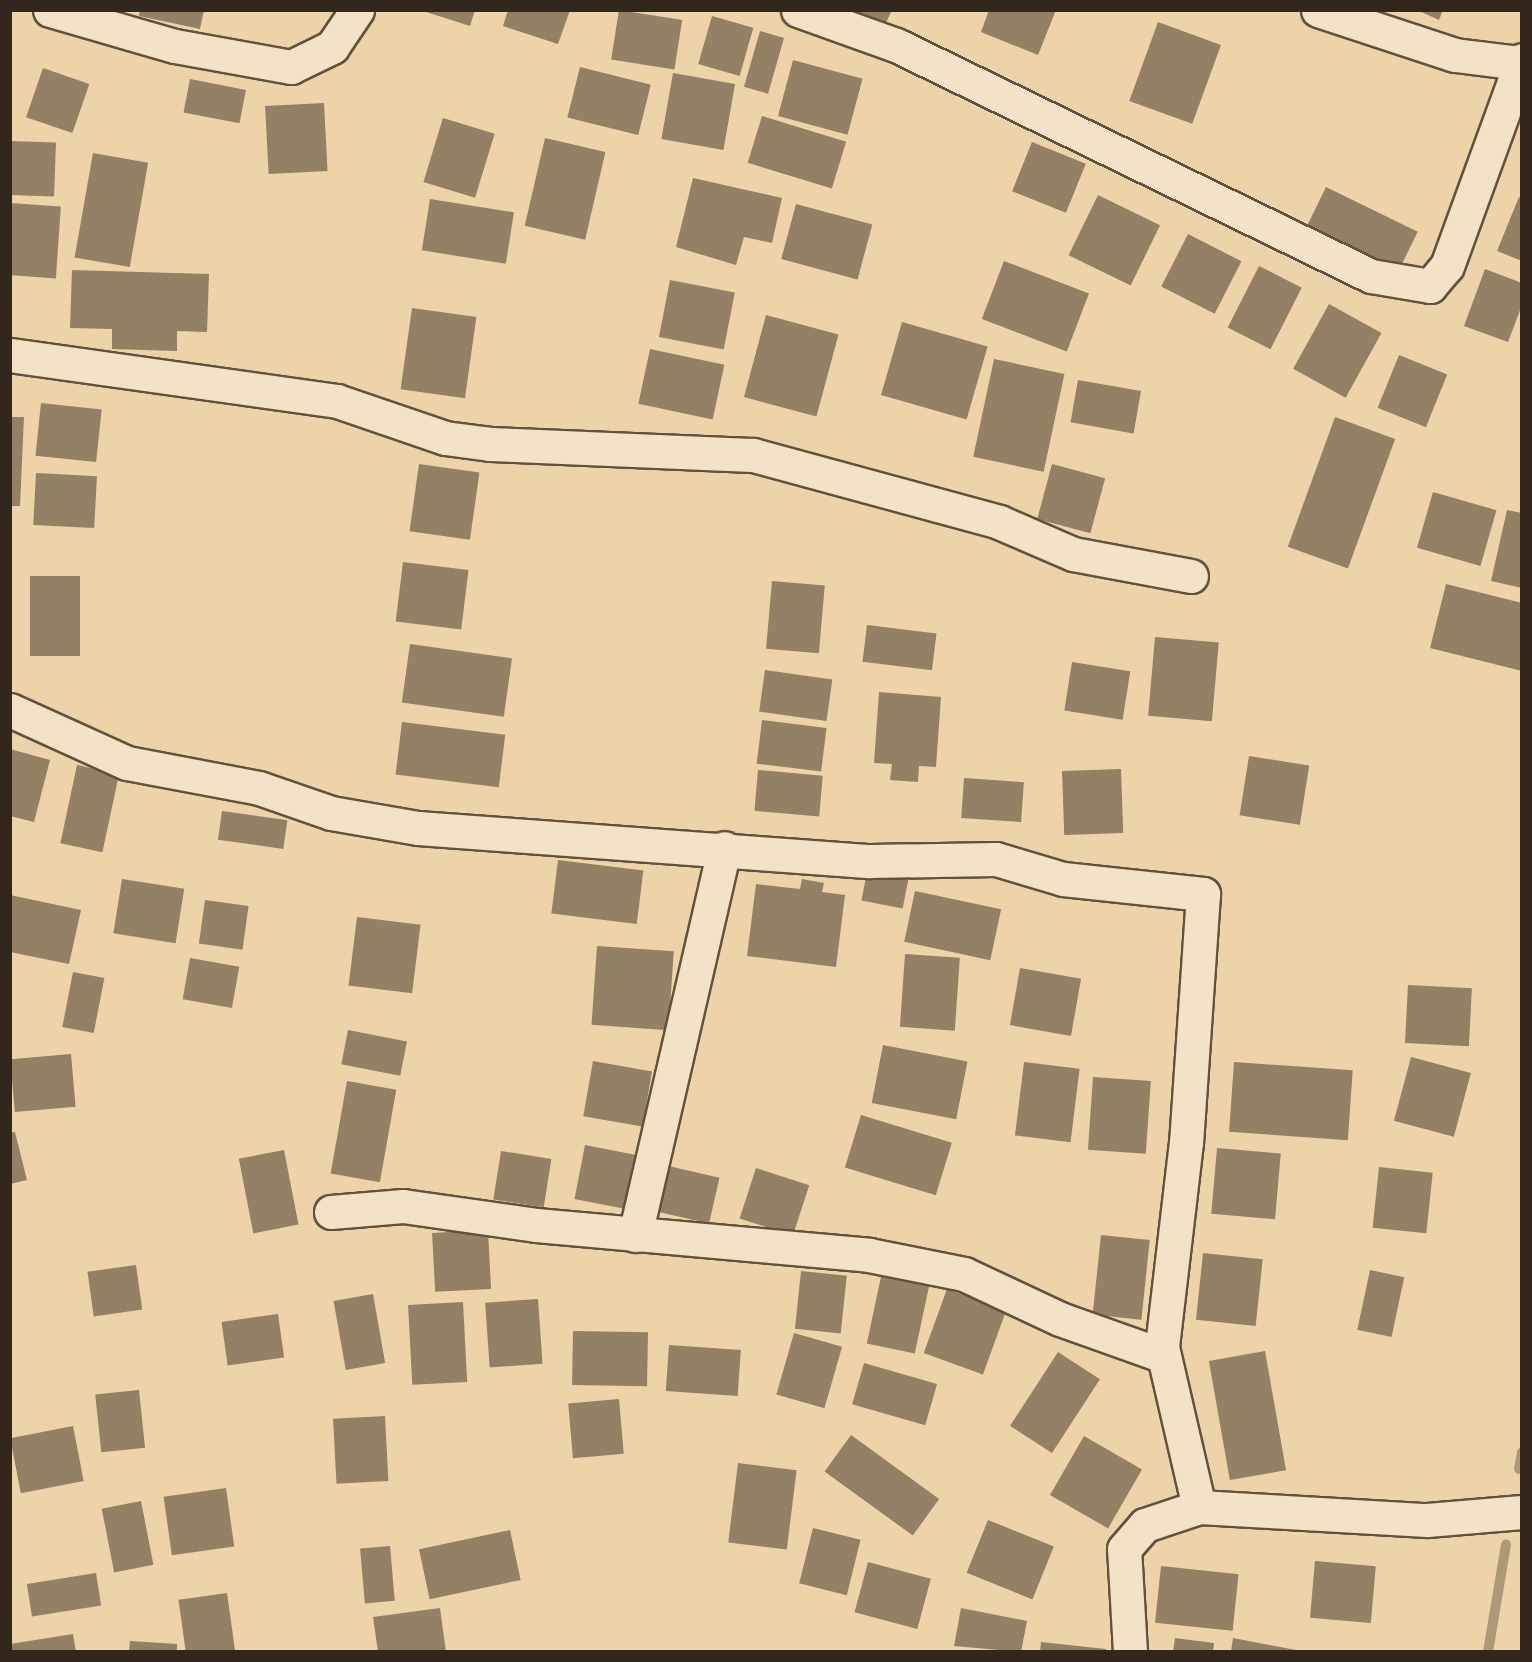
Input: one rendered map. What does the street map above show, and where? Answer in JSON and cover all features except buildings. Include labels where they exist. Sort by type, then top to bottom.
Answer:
[{"type":"street","points":[[50,10],[174,46],[291,66],[332,47],[357,10]]},
{"type":"street","points":[[798,10],[896,45],[1371,276],[1430,286],[1448,266],[1520,62],[1455,55],[1318,10]]},
{"type":"street","points":[[10,355],[337,401],[445,438],[490,444],[753,455],[999,522],[1094,559],[1191,576]]},
{"type":"street","points":[[10,710],[127,763],[259,788],[331,813],[418,828],[724,848],[870,861],[996,859],[1063,879],[1203,894],[1164,1356],[1199,1507]]},
{"type":"street","points":[[635,1235],[724,848]]},
{"type":"street","points":[[331,1212],[403,1206],[635,1235],[869,1255],[964,1274],[1060,1319],[1164,1356]]},
{"type":"street","points":[[1130,1652],[1124,1549],[1145,1525],[1199,1507],[1427,1520],[1521,1512]]},
{"type":"waterway","points":[[1519,1469],[1522,1452]]},
{"type":"waterway","points":[[1488,1652],[1506,1544]]}]
